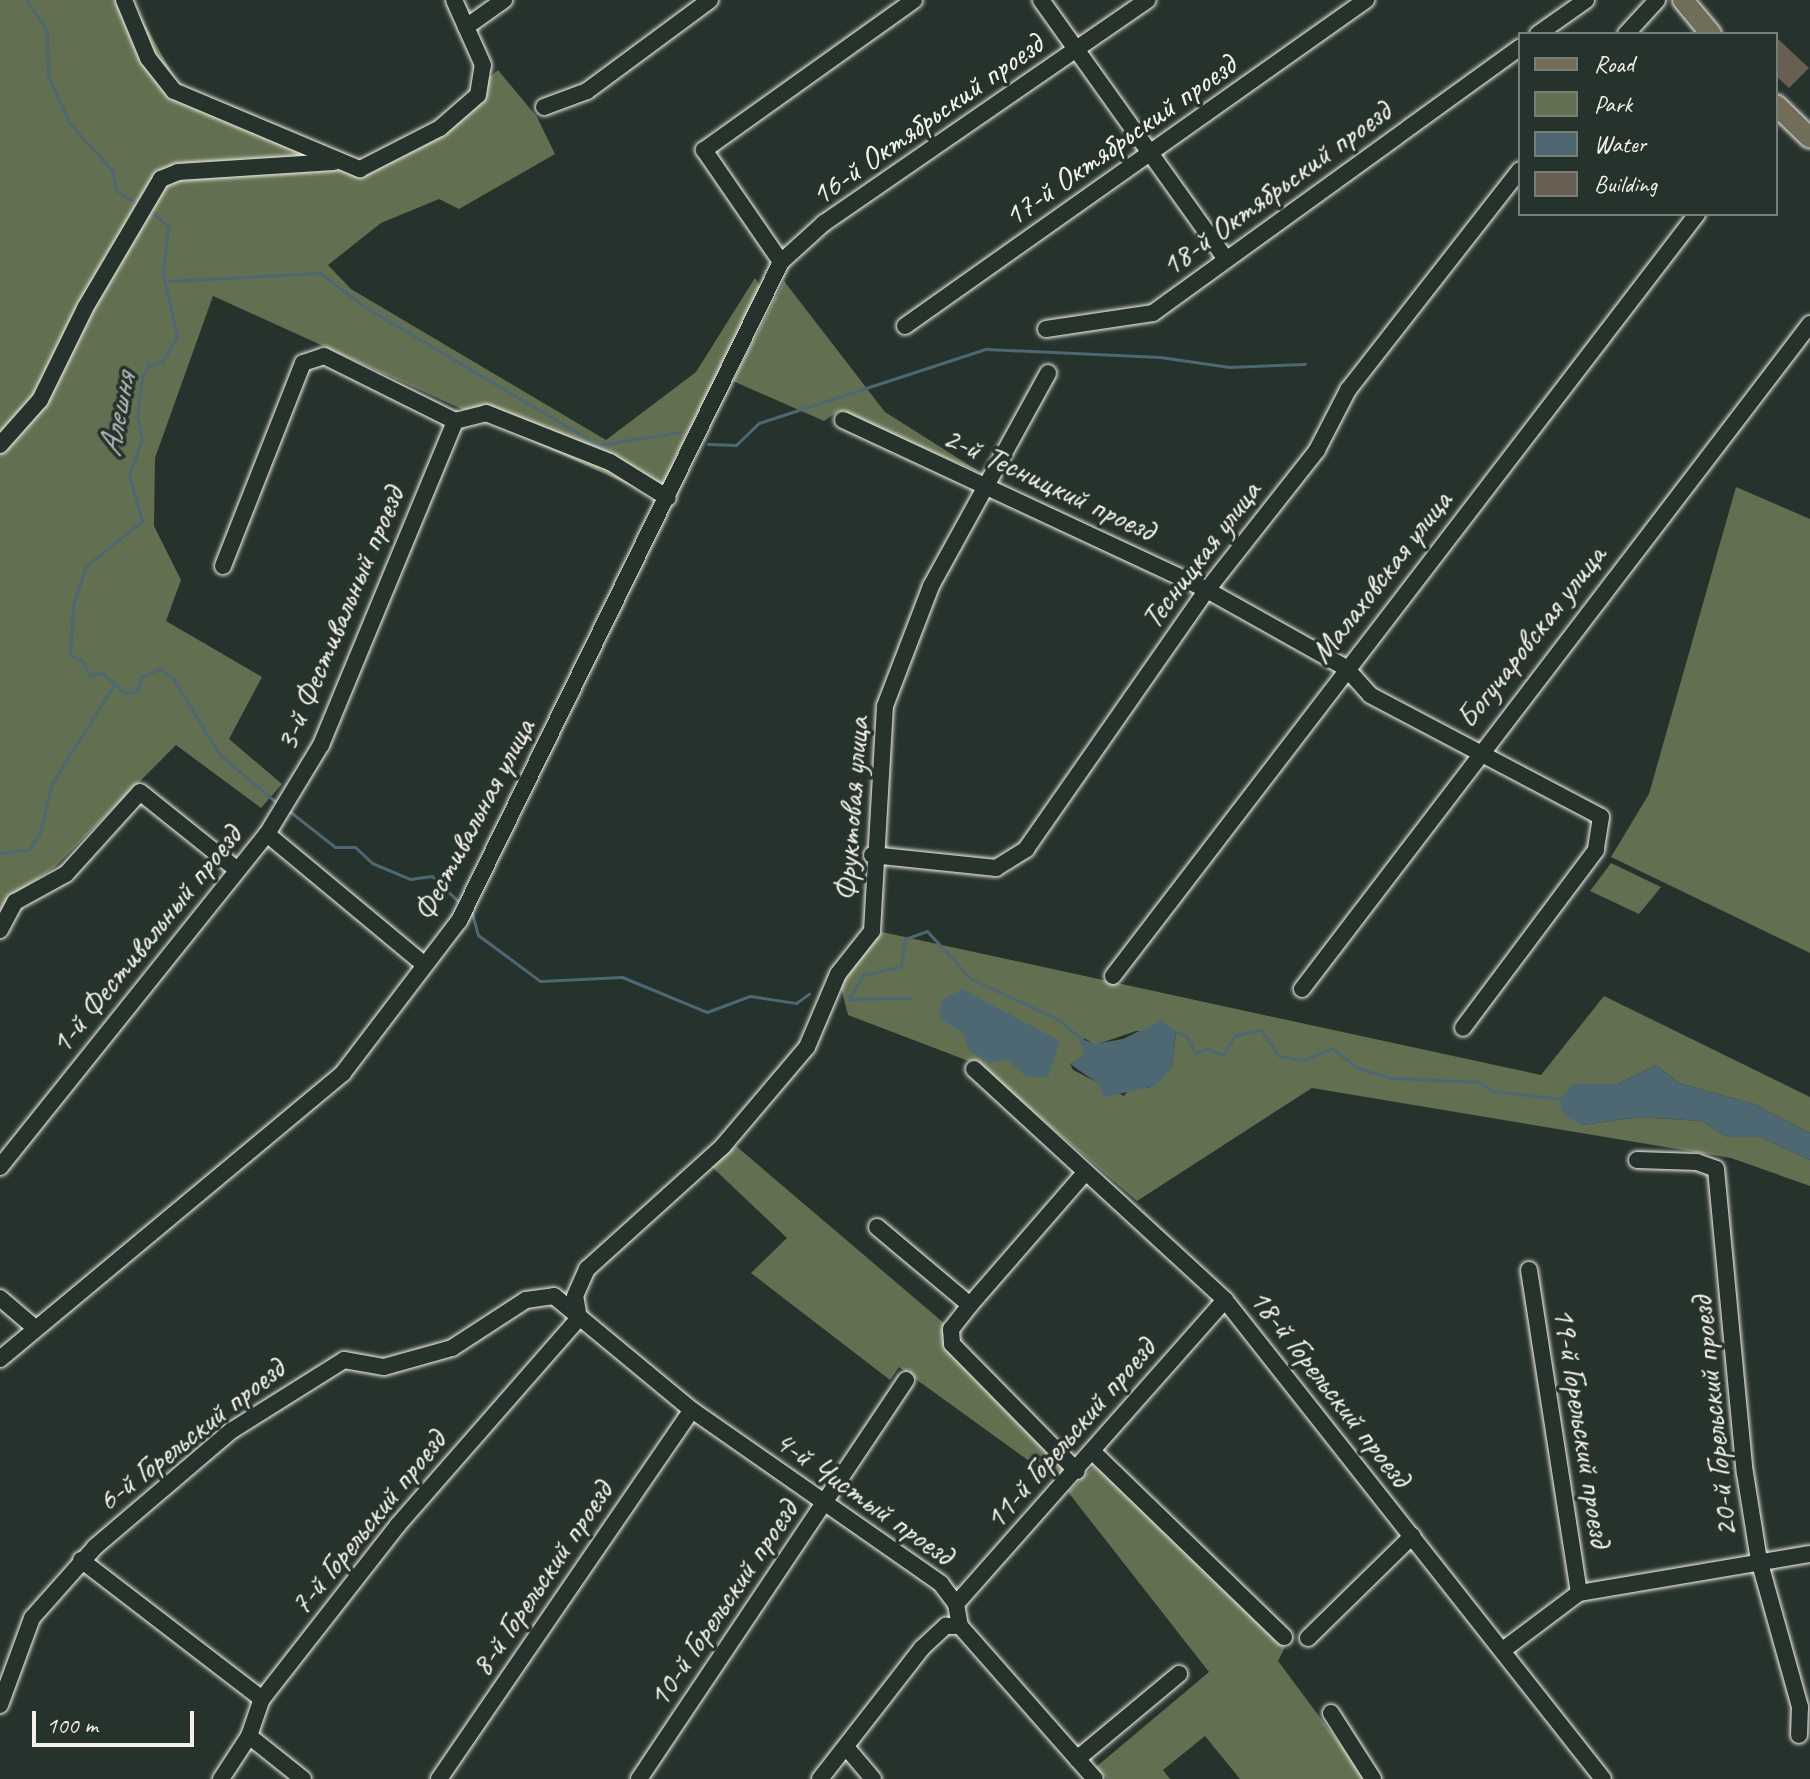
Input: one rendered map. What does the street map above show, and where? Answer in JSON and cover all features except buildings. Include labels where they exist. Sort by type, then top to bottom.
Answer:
[{"type":"main road","points":[[1683,0],[1709,32]]},
{"type":"main road","points":[[1778,109],[1810,138]]},
{"type":"street","points":[[124,0],[148,58],[174,91],[360,169],[440,128],[478,95],[483,65],[454,0]]},
{"type":"street","points":[[466,27],[504,0]]},
{"type":"street","points":[[544,107],[587,91],[710,0]]},
{"type":"street","points":[[781,262],[704,150],[914,0]]},
{"type":"street","points":[[1041,0],[1226,259]]},
{"type":"street","name":"16-й Октябрьский проезд","points":[[781,262],[824,223],[1147,0]]},
{"type":"street","name":"17-й Октябрьский проезд","points":[[905,326],[1152,155],[1366,0]]},
{"type":"street","points":[[1541,32],[1586,0]]},
{"type":"street","points":[[1628,32],[1657,0]]},
{"type":"street","name":"18-й Октябрьский проезд","points":[[1046,329],[1153,313],[1518,48]]},
{"type":"street","points":[[0,445],[40,400],[85,308],[161,179],[178,172],[340,162]]},
{"type":"street","name":"Тесницкая улица","points":[[872,855],[996,868],[1026,849],[1207,590],[1317,450],[1348,390],[1518,173]]},
{"type":"street","name":"Малаховская улица","points":[[1113,976],[1346,668],[1695,216]]},
{"type":"street","name":"Фестивальная улица","points":[[0,1359],[34,1327],[343,1073],[459,921],[781,262]]},
{"type":"street","name":"Богучаровская улица","points":[[1302,989],[1477,753],[1810,324]]},
{"type":"street","points":[[223,566],[303,363],[324,356],[455,421],[486,413],[610,462],[668,498]]},
{"type":"street","name":"Фруктовая улица","points":[[579,1318],[575,1296],[587,1269],[723,1146],[807,1047],[838,974],[872,931],[872,855],[885,706],[931,586],[1048,373]]},
{"type":"street","name":"2-й Тесницкий проезд","points":[[843,420],[1207,590],[1346,668],[1370,695],[1601,817],[1596,850],[1463,1028]]},
{"type":"street","name":"3-й Фестивальный проезд","points":[[267,834],[321,745],[455,421]]},
{"type":"street","points":[[0,930],[15,902],[66,874],[140,792],[235,868]]},
{"type":"street","name":"1-й Фестивальный проезд","points":[[0,1167],[235,868],[267,834],[425,965]]},
{"type":"street","name":"18-й Горельский проезд","points":[[974,1069],[1084,1174],[1176,1248],[1225,1300],[1603,1779]]},
{"type":"street","name":"20-й Горельский проезд","points":[[1637,1160],[1697,1162],[1716,1169],[1759,1560],[1800,1707],[1799,1735]]},
{"type":"street","points":[[1077,1471],[952,1344],[951,1329],[1084,1174]]},
{"type":"street","points":[[877,1227],[970,1305]]},
{"type":"street","name":"19-й Горельский проезд","points":[[1529,1270],[1579,1593]]},
{"type":"street","name":"6-й Горельский проезд","points":[[0,1705],[32,1618],[81,1560],[231,1431],[344,1360],[384,1367],[452,1348],[526,1300],[554,1296],[579,1318]]},
{"type":"street","points":[[0,1298],[34,1327]]},
{"type":"street","name":"11-й Горельский проезд","points":[[956,1604],[1077,1471],[1225,1300]]},
{"type":"street","name":"4-й Чистый проезд","points":[[579,1318],[692,1410],[941,1584],[956,1604],[960,1626]]},
{"type":"street","name":"7-й Горельский проезд","points":[[221,1779],[249,1736],[262,1699],[397,1526],[579,1318]]},
{"type":"street","name":"10-й Горельский проезд","points":[[639,1779],[906,1380]]},
{"type":"street","name":"8-й Горельский проезд","points":[[439,1779],[692,1410]]},
{"type":"street","points":[[1093,1452],[1284,1637]]},
{"type":"street","points":[[1308,1638],[1412,1536]]},
{"type":"street","points":[[1503,1650],[1579,1593],[1759,1560],[1810,1554]]},
{"type":"street","points":[[81,1560],[262,1699]]},
{"type":"street","points":[[820,1779],[922,1648],[946,1626],[960,1626],[1095,1779]]},
{"type":"street","points":[[1077,1759],[1179,1674]]},
{"type":"street","points":[[1331,1713],[1373,1779]]},
{"type":"street","points":[[249,1736],[303,1779]]},
{"type":"street","points":[[846,1747],[873,1779]]},
{"type":"green space","points":[[0,0],[131,0],[179,85],[361,161],[437,123],[498,70],[537,117],[555,154],[459,209],[439,199],[381,223],[328,265],[351,289],[606,440],[696,372],[755,278],[762,289],[675,458],[660,499],[213,296],[155,458],[154,526],[181,580],[166,621],[262,677],[229,739],[282,784],[261,808],[176,745],[55,867],[13,895],[0,917]]},
{"type":"green space","points":[[784,281],[885,412],[983,474],[839,411],[824,421],[733,381]]},
{"type":"green space","points":[[1736,487],[1810,519],[1810,953],[1611,857],[1649,794]]},
{"type":"green space","points":[[1611,863],[1661,887],[1639,914],[1590,891]]},
{"type":"green space","points":[[882,932],[1541,1075],[1604,996],[1810,1097],[1810,1133],[1754,1104],[1679,1083],[1656,1065],[1618,1084],[1572,1084],[1582,1125],[1640,1117],[1702,1121],[1727,1137],[1760,1137],[1810,1160],[1810,1186],[1731,1158],[1312,1088],[1137,1201],[979,1065],[848,1015],[841,988],[846,974]],"holes":[[[1136,1031],[1176,1032],[1172,1067],[1149,1088],[1130,1088],[1124,1096],[1073,1070],[1070,1064],[1085,1055],[1084,1038],[1095,1045]]]},
{"type":"green space","points":[[736,1146],[945,1324],[945,1347],[1069,1471],[1058,1482],[899,1367],[890,1380],[751,1273],[787,1238],[711,1166]]},
{"type":"green space","points":[[1094,1466],[1126,1483],[1285,1647],[1278,1661],[1366,1779],[1240,1779],[1205,1736],[1163,1770],[1170,1779],[1107,1779],[1096,1767],[1209,1672],[1068,1492]]},
{"type":"water","points":[[962,989],[1060,1041],[1048,1077],[1026,1077],[1007,1059],[990,1063],[970,1052],[963,1033],[941,1019],[939,1010],[942,1000]]},
{"type":"water","points":[[1162,1020],[1176,1032],[1172,1067],[1156,1086],[1104,1097],[1099,1084],[1070,1064],[1085,1055],[1079,1038],[1095,1044],[1123,1039]]},
{"type":"water","points":[[1656,1065],[1679,1083],[1754,1104],[1810,1133],[1810,1160],[1760,1137],[1727,1137],[1702,1121],[1640,1117],[1582,1125],[1564,1115],[1559,1100],[1572,1084],[1618,1084]]},
{"type":"waterway","name":"Алешня","points":[[26,0],[47,30],[48,76],[70,124],[112,170],[116,190],[135,203]]},
{"type":"waterway","name":"Алешня","points":[[150,210],[168,227],[163,274],[177,336],[163,361],[149,365],[142,377],[137,416],[142,439],[129,475],[142,521],[86,566],[73,605],[70,655],[83,662],[90,676],[102,673],[125,693],[137,691],[141,677],[159,669],[173,678],[219,754],[277,803]]},
{"type":"waterway","points":[[169,281],[320,273],[365,307],[598,445],[680,432]]},
{"type":"waterway","points":[[708,444],[736,445],[759,423],[986,349],[1160,357],[1229,367],[1305,364]]},
{"type":"waterway","points":[[0,853],[29,850],[40,832],[52,783],[114,685]]},
{"type":"waterway","points":[[288,810],[335,847],[355,847],[372,863],[410,879],[432,876],[457,900]]},
{"type":"waterway","points":[[472,913],[478,935],[540,981],[622,977],[707,1012],[750,996],[796,1003],[809,994]]},
{"type":"waterway","points":[[849,999],[863,975],[901,966],[905,939],[927,931],[971,979],[1058,1019],[1082,1040]]},
{"type":"waterway","points":[[849,999],[909,998]]},
{"type":"waterway","points":[[1175,1032],[1186,1035],[1195,1053],[1206,1049],[1223,1055],[1235,1035],[1261,1030],[1279,1056],[1304,1060],[1332,1048],[1358,1068],[1391,1078],[1480,1082],[1491,1091],[1563,1099]]}]
